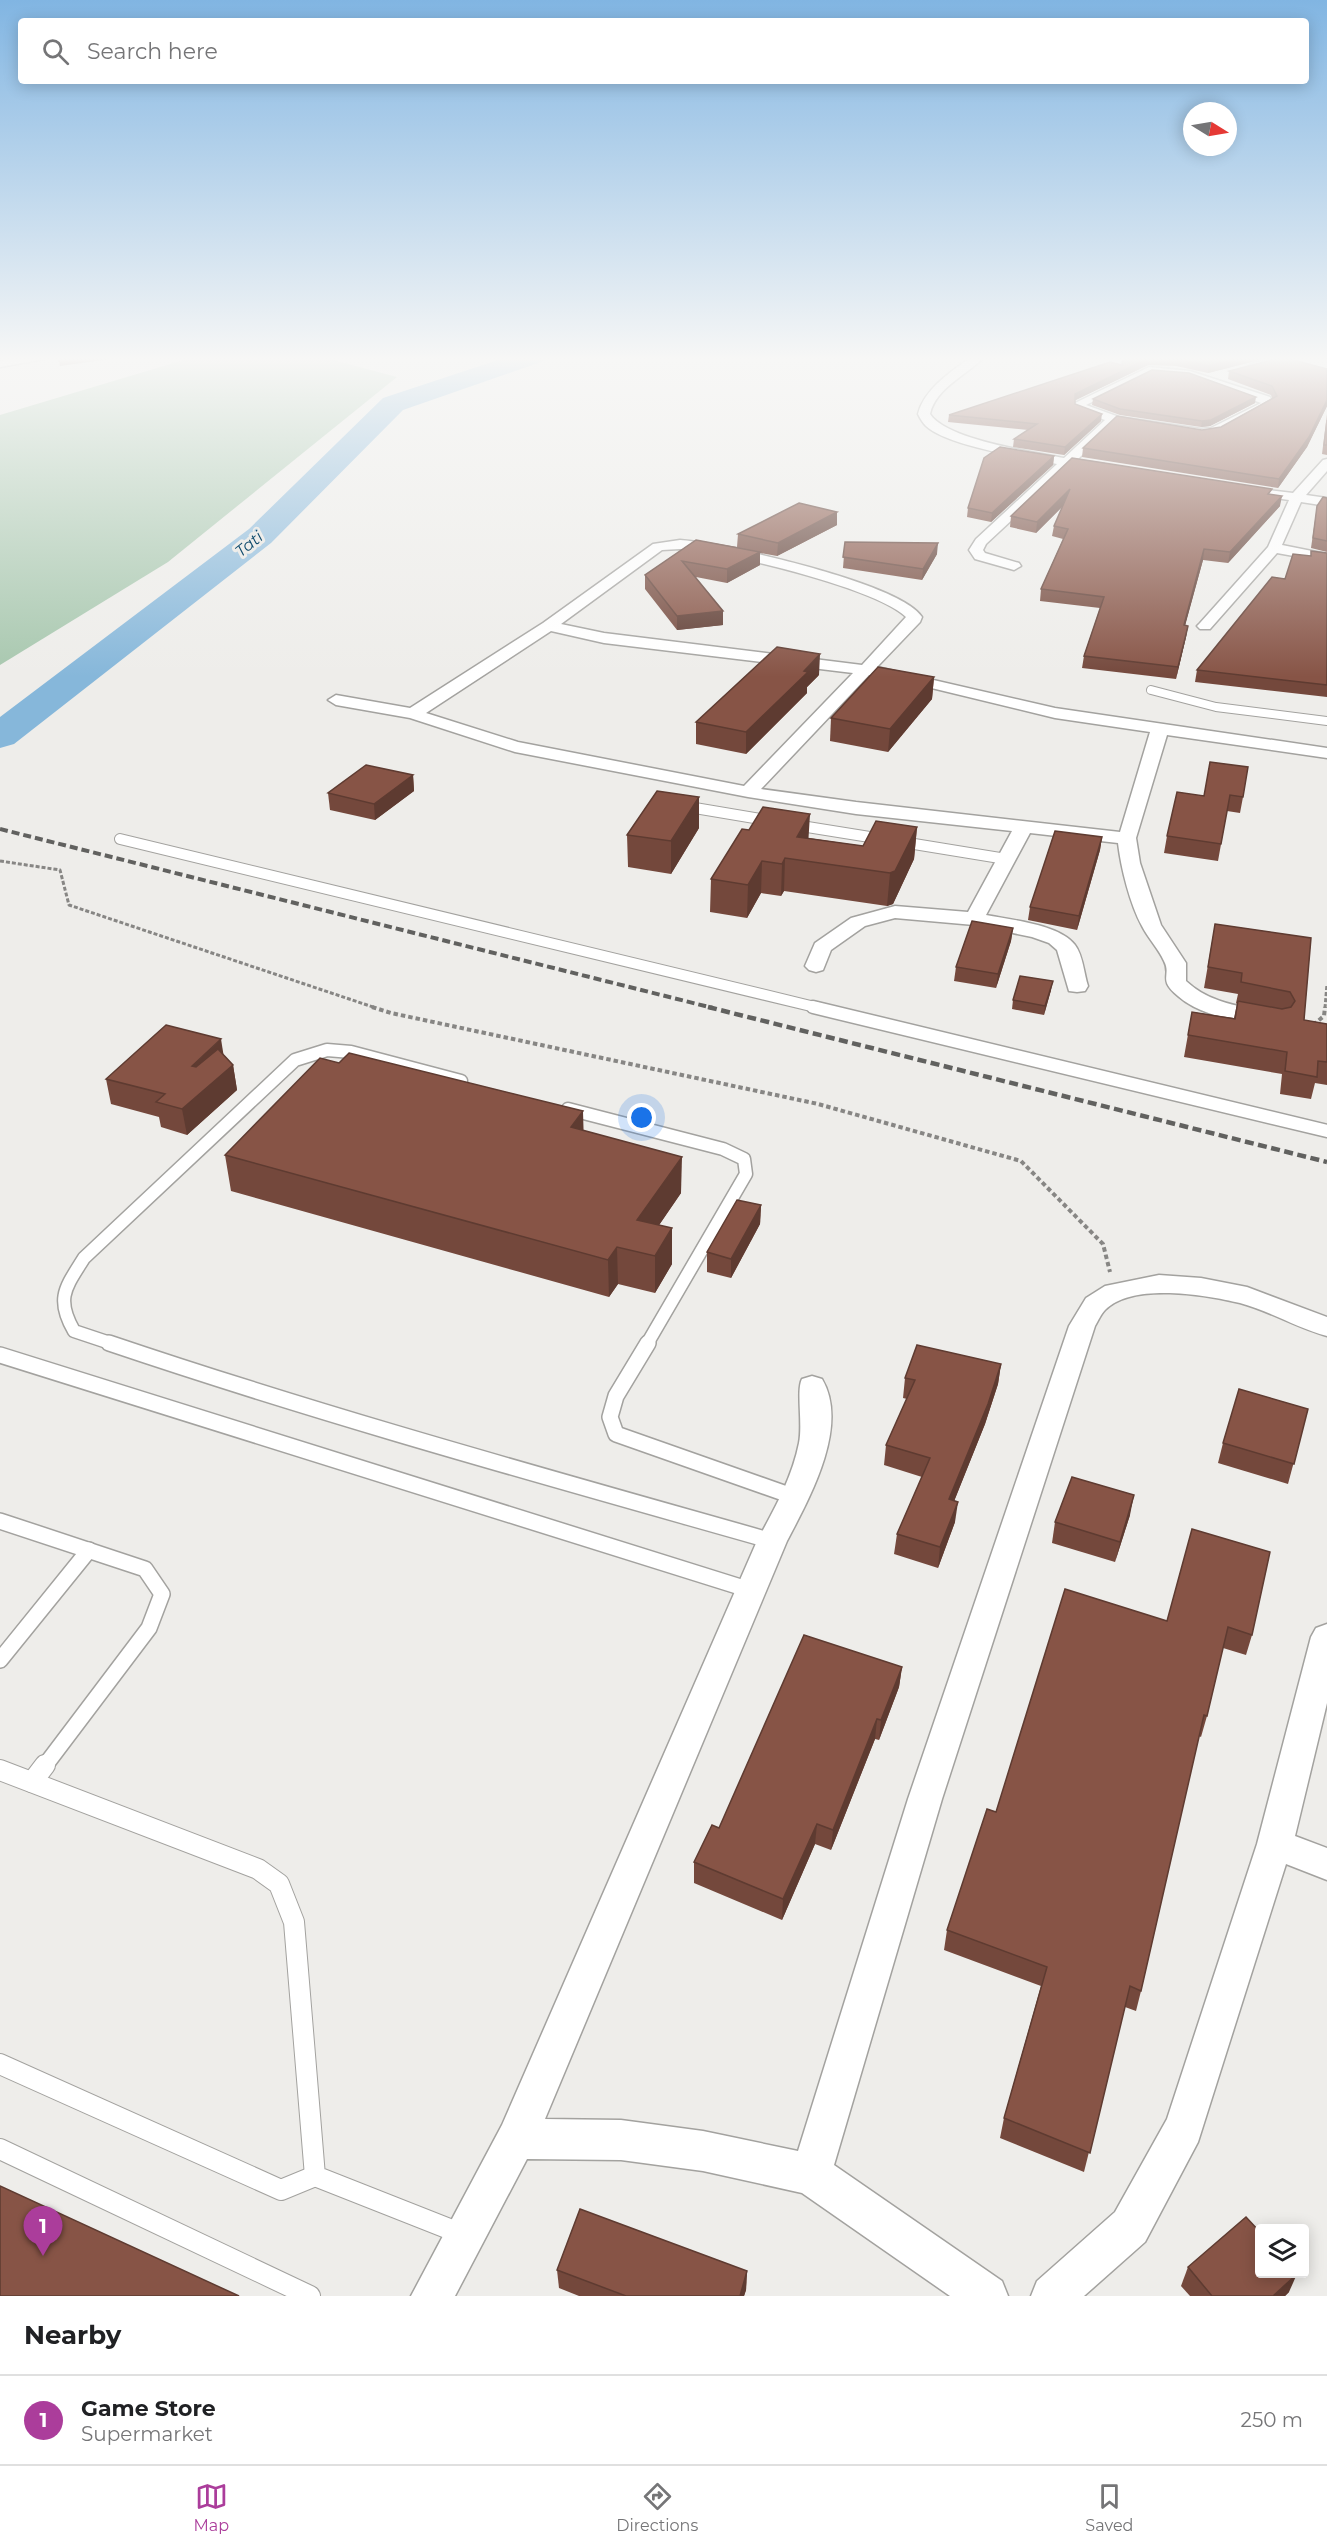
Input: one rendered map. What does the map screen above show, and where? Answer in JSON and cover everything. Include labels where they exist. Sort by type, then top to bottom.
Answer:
[{"type":"street","points":[[1014,566],[980,556],[976,550],[981,542],[1066,463]]},
{"type":"street","points":[[1075,463],[1113,469]]},
{"type":"street","points":[[1204,626],[1274,548],[1297,497],[1327,463]]},
{"type":"street","points":[[1228,487],[1327,502]]},
{"type":"street","points":[[413,714],[548,626],[658,548],[672,544],[695,545],[803,570],[852,586],[911,612],[914,617],[912,622],[748,792]]},
{"type":"street","points":[[1274,548],[1327,558]]},
{"type":"street","points":[[548,626],[604,638],[761,659],[866,670],[915,679],[1055,713],[1327,753]]},
{"type":"street","points":[[336,700],[413,714],[515,747],[748,792],[856,808],[1127,838]]},
{"type":"street","points":[[1161,729],[1127,838],[1130,863],[1151,925],[1176,963],[1175,982],[1200,1003],[1221,1011],[1277,1021]]},
{"type":"street","points":[[974,919],[1024,827]]},
{"type":"street","points":[[816,966],[822,947],[858,922],[895,912],[974,919],[1038,932],[1056,939],[1067,948],[1077,986]]},
{"type":"street","points":[[811,2174],[925,1799],[1082,1326],[1095,1304],[1114,1292],[1159,1284],[1201,1287],[1247,1296],[1327,1327]]},
{"type":"street","points":[[432,2296],[516,2139],[750,1590],[795,1497],[811,1457],[816,1426],[812,1386]]},
{"type":"street","points":[[1052,2296],[1130,2227],[1184,2127],[1275,1844],[1327,1636]]},
{"type":"street","points":[[1275,1844],[1327,1864]]},
{"type":"street","points":[[516,2139],[621,2140],[703,2151],[811,2174],[987,2296]]},
{"type":"lane","points":[[1151,690],[1216,707],[1327,721]]},
{"type":"lane","points":[[673,804],[1006,859]]},
{"type":"lane","points":[[120,838],[1327,1131]]},
{"type":"lane","points":[[479,1086],[351,1052],[327,1050],[295,1060],[84,1258],[63,1295],[64,1315],[74,1331],[224,1382],[393,1434],[772,1541]]},
{"type":"lane","points":[[560,1107],[723,1149],[744,1159],[746,1174],[689,1276],[616,1396],[610,1417],[616,1434],[795,1497]]},
{"type":"lane","points":[[0,1355],[750,1590]]},
{"type":"lane","points":[[0,1521],[145,1569],[162,1594],[149,1628],[32,1782]]},
{"type":"lane","points":[[0,1660],[89,1550]]},
{"type":"lane","points":[[0,1770],[258,1869],[279,1884],[294,1922],[315,2176]]},
{"type":"lane","points":[[0,2064],[281,2190],[315,2176],[464,2234]]},
{"type":"lane","points":[[0,2149],[309,2296]]},
{"type":"path","points":[[0,861],[60,870],[69,905],[392,1013],[818,1104],[1021,1161],[1103,1244],[1114,1292]]},
{"type":"path","points":[[1277,1021],[1312,1025],[1324,1016],[1327,984]]},
{"type":"green space","points":[[0,463],[290,463],[168,562],[0,665]]},
{"type":"building","points":[[982,463],[1046,463],[992,513],[968,508]]},
{"type":"building","points":[[1067,463],[1105,463],[1272,489],[1268,494],[1282,496],[1230,552],[1204,549],[1184,625],[1188,626],[1178,667],[1084,656],[1104,597],[1041,589],[1068,529],[1054,526],[1070,489],[1037,522],[1011,516]]},
{"type":"building","points":[[1179,463],[1290,463],[1279,479]]},
{"type":"building","points":[[1323,497],[1327,498],[1327,541],[1313,538],[1317,506]]},
{"type":"building","points":[[799,503],[837,512],[778,543],[738,534]]},
{"type":"building","points":[[696,540],[760,552],[727,569],[682,561],[723,611],[677,616],[645,575]]},
{"type":"building","points":[[845,542],[938,543],[923,569],[843,557]]},
{"type":"building","points":[[1311,551],[1327,553],[1327,685],[1197,670],[1272,577],[1285,579],[1293,554],[1311,556]]},
{"type":"building","points":[[777,647],[820,654],[804,671],[808,672],[746,732],[696,722]]},
{"type":"building","points":[[878,667],[934,677],[890,729],[831,718]]},
{"type":"building","points":[[1210,762],[1248,767],[1243,797],[1230,795],[1221,844],[1167,836],[1177,792],[1204,796]]},
{"type":"building","points":[[366,765],[413,775],[374,804],[328,793]]},
{"type":"building","points":[[657,791],[699,797],[671,841],[627,835]]},
{"type":"building","points":[[763,807],[810,814],[797,837],[863,846],[876,821],[917,827],[895,871],[890,873],[785,858],[782,864],[762,861],[748,885],[711,879],[742,829],[749,830]]},
{"type":"building","points":[[1055,831],[1102,837],[1079,916],[1030,907]]},
{"type":"building","points":[[972,921],[1013,928],[998,974],[956,967]]},
{"type":"building","points":[[1215,924],[1311,938],[1304,1020],[1327,1024],[1327,1062],[1318,1061],[1317,1077],[1285,1071],[1287,1052],[1188,1035],[1192,1012],[1235,1019],[1238,1001],[1282,1009],[1291,1007],[1295,1001],[1290,992],[1241,982],[1242,973],[1208,967]]},
{"type":"building","points":[[1020,976],[1053,981],[1045,1006],[1013,1000]]},
{"type":"building","points":[[166,1025],[221,1039],[192,1066],[196,1067],[218,1049],[233,1065],[182,1109],[156,1102],[165,1094],[106,1079]]},
{"type":"building","points":[[349,1053],[583,1111],[571,1127],[682,1157],[637,1220],[672,1228],[655,1256],[617,1247],[608,1260],[225,1155],[320,1058],[339,1063]]},
{"type":"building","points":[[737,1200],[761,1205],[731,1259],[707,1252]]},
{"type":"building","points":[[917,1345],[1001,1364],[988,1404],[949,1499],[958,1502],[940,1547],[897,1534],[930,1458],[886,1445],[915,1380],[905,1378]]},
{"type":"building","points":[[1239,1389],[1308,1409],[1294,1464],[1223,1443]]},
{"type":"building","points":[[1072,1477],[1134,1495],[1120,1542],[1055,1522]]},
{"type":"building","points":[[1192,1529],[1270,1552],[1252,1635],[1228,1627],[1207,1716],[1204,1715],[1141,1991],[1130,1986],[1090,2153],[1004,2118],[1047,1967],[947,1930],[987,1809],[996,1812],[1065,1589],[1167,1621]]},
{"type":"building","points":[[804,1635],[902,1667],[881,1720],[877,1719],[833,1830],[817,1824],[783,1899],[694,1862],[712,1825],[719,1828]]},
{"type":"building","points":[[0,2186],[239,2296],[0,2296]]},
{"type":"building","points":[[580,2209],[747,2271],[740,2296],[626,2296],[557,2270]]},
{"type":"building","points":[[1246,2217],[1255,2227],[1255,2278],[1293,2278],[1273,2296],[1212,2296],[1188,2267]]},
{"type":"waterway","name":"Tati","points":[[0,736],[260,536],[333,463]]},
{"type":"railway","points":[[0,829],[713,1008]]},
{"type":"railway","points":[[708,1007],[1327,1162]]},
{"type":"place","name":"Game Store","points":[[43,2256]]}]
